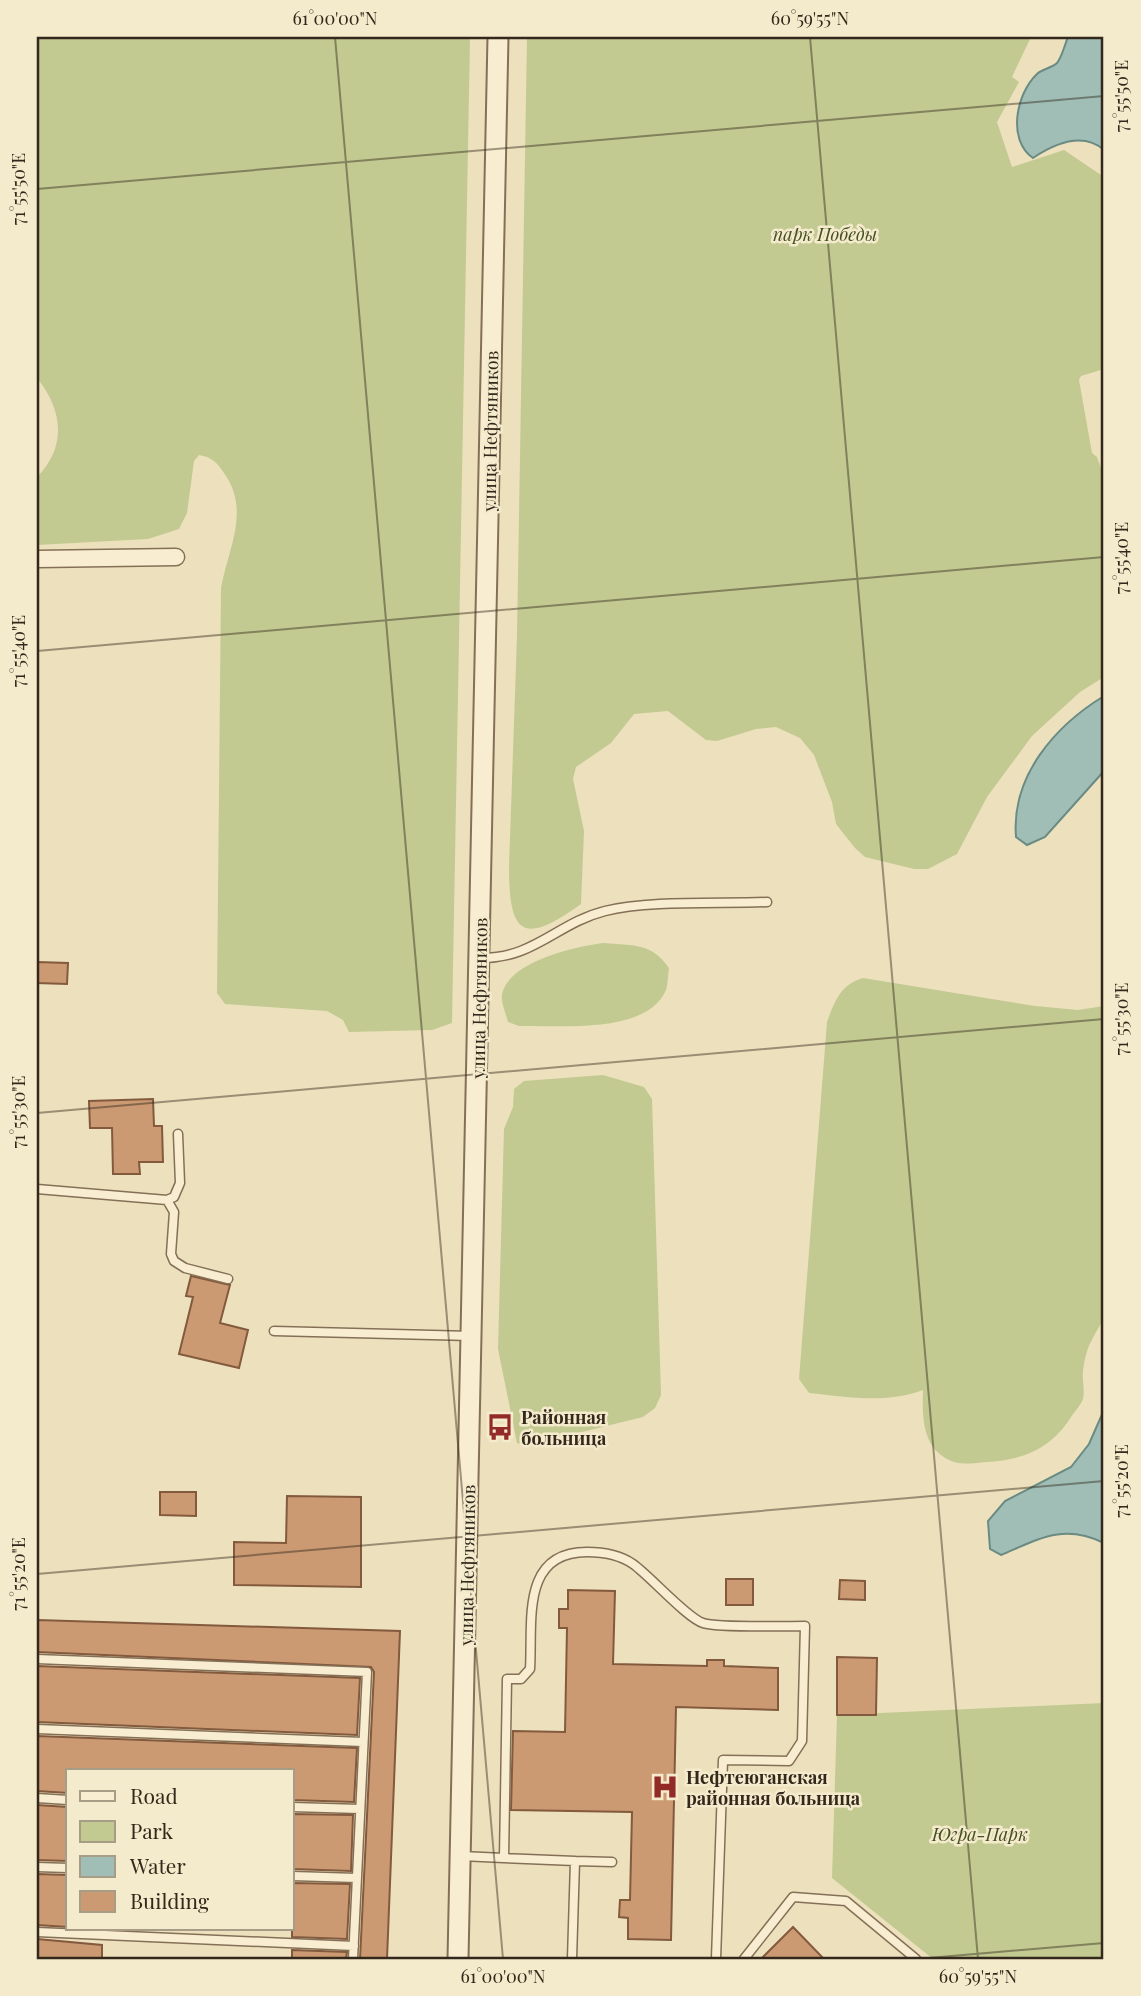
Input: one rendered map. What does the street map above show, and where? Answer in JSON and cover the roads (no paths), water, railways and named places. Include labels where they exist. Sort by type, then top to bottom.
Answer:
[{"type":"street","name":"улица Нефтяников","points":[[458,1959],[498,37]]},
{"type":"street","points":[[37,559],[176,557]]},
{"type":"lane","points":[[480,958],[516,955],[589,916],[619,908],[767,902]]},
{"type":"lane","points":[[37,1189],[167,1200],[174,1197],[180,1183],[178,1134]]},
{"type":"lane","points":[[167,1200],[174,1212],[171,1254],[174,1261],[185,1268],[228,1279]]},
{"type":"lane","points":[[274,1331],[472,1336]]},
{"type":"lane","points":[[504,1858],[507,1679],[521,1679],[530,1669],[534,1592],[538,1576],[548,1563],[576,1552],[614,1555],[633,1564],[703,1623],[805,1626],[802,1741],[789,1761],[723,1760],[716,1959]]},
{"type":"lane","points":[[37,1659],[367,1672],[353,1959]]},
{"type":"lane","points":[[37,1729],[363,1742]]},
{"type":"lane","points":[[37,1798],[66,1800]]},
{"type":"lane","points":[[294,1807],[360,1809]]},
{"type":"lane","points":[[460,1856],[611,1862]]},
{"type":"lane","points":[[572,1959],[575,1861]]},
{"type":"lane","points":[[37,1867],[66,1868]]},
{"type":"lane","points":[[294,1876],[356,1878]]},
{"type":"lane","points":[[744,1959],[793,1897],[846,1901],[916,1959]]},
{"type":"lane","points":[[37,1931],[354,1946]]},
{"type":"water","points":[[1068,37],[1104,37],[1104,150],[1087,141],[1077,140],[1059,144],[1033,158],[1025,150],[1017,129],[1020,105],[1024,93],[1037,74],[1057,63]]},
{"type":"water","points":[[1104,696],[1104,771],[1045,837],[1027,845],[1016,837],[1016,815],[1029,773],[1053,738],[1086,708]]},
{"type":"water","points":[[1104,1410],[1104,1543],[1076,1534],[1063,1534],[1039,1539],[1001,1555],[990,1549],[988,1521],[1005,1501],[1071,1467],[1089,1444]]},
{"type":"place","name":"Районная больница","points":[[500,1427]]},
{"type":"place","name":"Нефтеюганская районная больница","points":[[665,1787]]},
{"type":"park label","name":"парк Победы","points":[[825,234]]},
{"type":"park label","name":"Югра-Парк","points":[[980,1834]]}]
